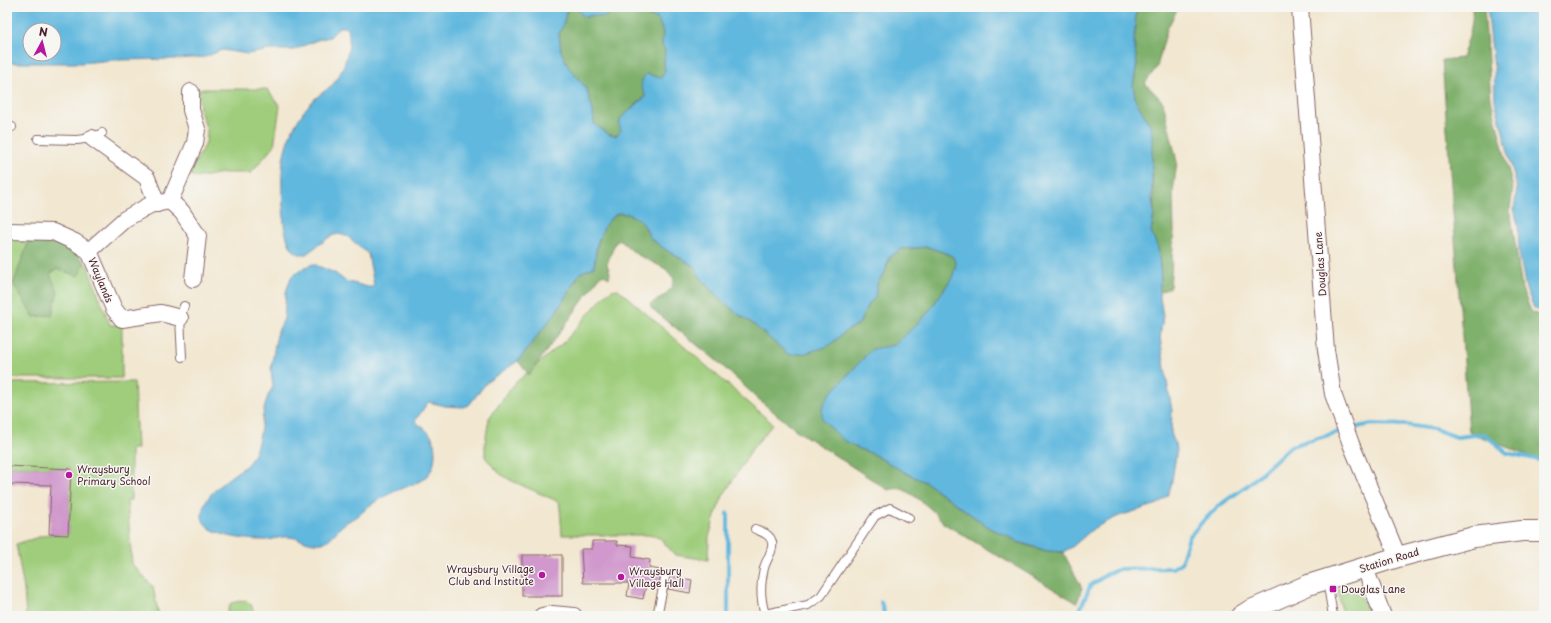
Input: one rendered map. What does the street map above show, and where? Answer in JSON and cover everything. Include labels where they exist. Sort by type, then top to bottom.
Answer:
[{"type":"street","name":"Douglas Lane","points":[[1300,7],[1326,350],[1333,394],[1350,444],[1398,557]]},
{"type":"street","points":[[164,202],[195,143],[197,129],[188,101]]},
{"type":"street","points":[[97,136],[147,178],[164,202],[182,212],[198,236],[193,279]]},
{"type":"street","name":"Waylands","points":[[89,251],[125,219],[150,205],[164,202]]},
{"type":"street","name":"Waylands","points":[[7,231],[53,232],[75,242],[89,251],[114,309],[122,319],[161,313],[182,312]]},
{"type":"street","name":"Station Road","points":[[1241,616],[1308,585],[1398,557],[1474,537],[1522,531],[1544,531]]},
{"type":"street","points":[[1365,568],[1383,616]]},
{"type":"street","points":[[542,616],[552,614],[574,616]]},
{"type":"lane","points":[[38,139],[77,140],[97,136]]},
{"type":"lane","points":[[182,312],[180,332],[182,358]]},
{"type":"lane","points":[[756,529],[767,534],[772,541],[772,547],[764,566],[760,585],[760,598],[764,615],[808,604],[821,596],[874,516],[890,508],[909,518]]},
{"type":"lane","points":[[657,616],[665,578]]},
{"type":"lane","points":[[1327,579],[1333,616]]},
{"type":"green space","points":[[570,7],[577,7],[582,15],[586,17],[593,15],[605,17],[612,11],[622,8],[658,19],[663,32],[662,45],[665,50],[665,71],[661,78],[647,74],[645,97],[621,118],[621,131],[616,136],[610,135],[594,124],[593,111],[586,88],[569,68],[561,51],[559,34],[567,10]]},
{"type":"green space","points":[[1138,7],[1177,7],[1177,10],[1167,29],[1157,67],[1145,83],[1163,102],[1177,162],[1173,192],[1174,232],[1170,288],[1159,292],[1161,277],[1158,248],[1151,232],[1154,213],[1150,125],[1136,101],[1133,86],[1137,64],[1134,43],[1136,13]]},
{"type":"green space","points":[[1471,7],[1484,7],[1491,100],[1513,188],[1510,209],[1522,289],[1531,311],[1544,319],[1544,462],[1469,432],[1442,60],[1462,58],[1471,25]]},
{"type":"green space","points":[[199,89],[267,89],[280,106],[274,146],[251,173],[222,173],[196,178],[189,174],[206,143],[207,130],[200,111]]},
{"type":"green space","points":[[619,213],[628,214],[639,219],[650,238],[666,250],[694,266],[703,281],[735,312],[753,324],[806,353],[831,344],[847,330],[859,324],[867,306],[875,297],[877,283],[885,272],[889,258],[901,249],[928,247],[953,257],[956,264],[952,278],[927,314],[895,345],[872,349],[828,396],[860,449],[873,454],[927,483],[991,529],[1029,546],[1047,551],[1063,552],[1082,588],[1077,603],[943,523],[930,509],[911,494],[899,489],[888,490],[796,430],[764,404],[717,361],[651,308],[651,304],[669,291],[674,279],[666,269],[636,254],[620,240],[615,243],[607,264],[610,273],[609,278],[602,274],[529,375],[518,361],[556,312],[580,273],[594,267],[598,244],[603,229],[612,218]]},
{"type":"green space","points":[[7,238],[52,239],[76,253],[87,265],[110,325],[122,325],[122,378],[7,378]]},
{"type":"green space","points":[[30,238],[48,239],[61,243],[72,250],[85,263],[78,276],[57,269],[50,274],[58,292],[52,315],[34,317],[13,284]]},
{"type":"green space","points":[[618,289],[773,424],[752,449],[723,496],[709,537],[708,560],[675,555],[660,538],[649,535],[562,535],[559,502],[510,480],[499,473],[485,457],[485,443],[489,418],[515,383],[565,341],[605,295],[612,290]]},
{"type":"green space","name":"Wraysbury Primary School","points":[[134,382],[137,449],[131,449],[131,500],[127,501],[132,564],[153,587],[159,616],[26,616],[24,589],[16,544],[49,534],[68,534],[70,469],[7,466],[7,383]]},
{"type":"green space","points":[[1338,589],[1352,591],[1359,595],[1364,603],[1368,616],[1342,616]]},
{"type":"green space","points":[[245,600],[251,604],[255,616],[228,616],[228,610],[231,603]]},
{"type":"water","points":[[7,7],[570,7],[567,10],[559,34],[561,51],[569,68],[586,88],[593,111],[594,124],[610,135],[616,136],[621,131],[619,124],[621,118],[645,97],[642,89],[643,78],[647,74],[661,78],[665,71],[665,50],[662,45],[663,32],[658,19],[650,16],[617,9],[605,17],[593,15],[586,17],[582,15],[576,7],[1138,7],[1136,13],[1134,43],[1137,64],[1133,86],[1136,101],[1150,125],[1152,132],[1152,198],[1154,213],[1151,232],[1158,248],[1161,277],[1159,292],[1163,316],[1160,338],[1172,411],[1171,433],[1177,449],[1171,486],[1167,496],[1158,504],[1119,516],[1094,528],[1072,547],[1063,552],[1047,551],[1018,542],[991,529],[927,483],[873,454],[843,440],[822,419],[822,408],[828,396],[872,349],[895,345],[927,314],[952,278],[956,264],[953,257],[928,247],[901,249],[889,258],[885,272],[877,283],[875,297],[867,306],[859,324],[847,330],[826,347],[806,353],[789,355],[753,324],[735,312],[714,293],[703,281],[694,266],[666,250],[650,238],[639,219],[628,214],[619,213],[612,217],[605,225],[597,244],[594,267],[580,273],[556,312],[518,361],[487,382],[469,405],[464,407],[445,406],[428,402],[415,421],[431,435],[435,449],[434,462],[431,470],[422,480],[374,502],[322,543],[314,543],[289,537],[265,540],[227,536],[217,532],[204,523],[202,510],[211,494],[225,481],[246,466],[255,452],[266,403],[273,387],[271,370],[275,344],[278,331],[284,319],[286,292],[291,277],[303,268],[313,264],[335,273],[345,281],[368,287],[372,287],[374,285],[368,254],[347,236],[338,234],[331,236],[306,254],[302,254],[292,249],[290,246],[284,224],[282,167],[289,138],[295,125],[313,100],[331,86],[340,74],[348,51],[348,29],[339,27],[330,37],[317,40],[294,50],[269,50],[248,54],[222,50],[205,57],[178,59],[113,60],[81,63],[7,62]]},
{"type":"water","points":[[1487,7],[1544,7],[1544,315],[1534,308],[1526,289],[1519,252],[1518,225],[1514,209],[1517,188],[1495,100],[1494,67]]},
{"type":"building","points":[[7,466],[71,469],[68,535],[49,534],[51,485],[7,484]]},
{"type":"building","name":"Wraysbury Village Hall","points":[[592,541],[617,541],[617,545],[633,546],[632,557],[650,560],[649,568],[660,570],[659,574],[661,574],[658,587],[646,585],[643,599],[627,596],[629,583],[583,583],[581,549],[592,549]]},
{"type":"building","name":"Wraysbury Village Club and Institute","points":[[522,555],[562,555],[562,596],[522,596]]},
{"type":"building","points":[[670,576],[692,580],[690,593],[668,589]]},
{"type":"waterway","points":[[1348,429],[1372,424],[1406,425],[1434,429],[1457,437],[1484,434],[1507,453],[1544,461]]},
{"type":"waterway","points":[[1066,616],[1079,612],[1090,586],[1107,574],[1120,569],[1173,568],[1181,563],[1189,537],[1203,521],[1220,505],[1248,485],[1291,446],[1342,431]]},
{"type":"waterway","points":[[728,513],[728,616]]},
{"type":"waterway","points":[[881,602],[885,616]]},
{"type":"waterway","points":[[977,616],[1063,616]]},
{"type":"place","name":"Wraysbury Primary School","points":[[69,475]]},
{"type":"place","name":"Wraysbury Village Club and Institute","points":[[542,575]]},
{"type":"place","name":"Wraysbury Village Hall","points":[[621,577]]},
{"type":"place","name":"Douglas Lane","points":[[1333,589]]}]
